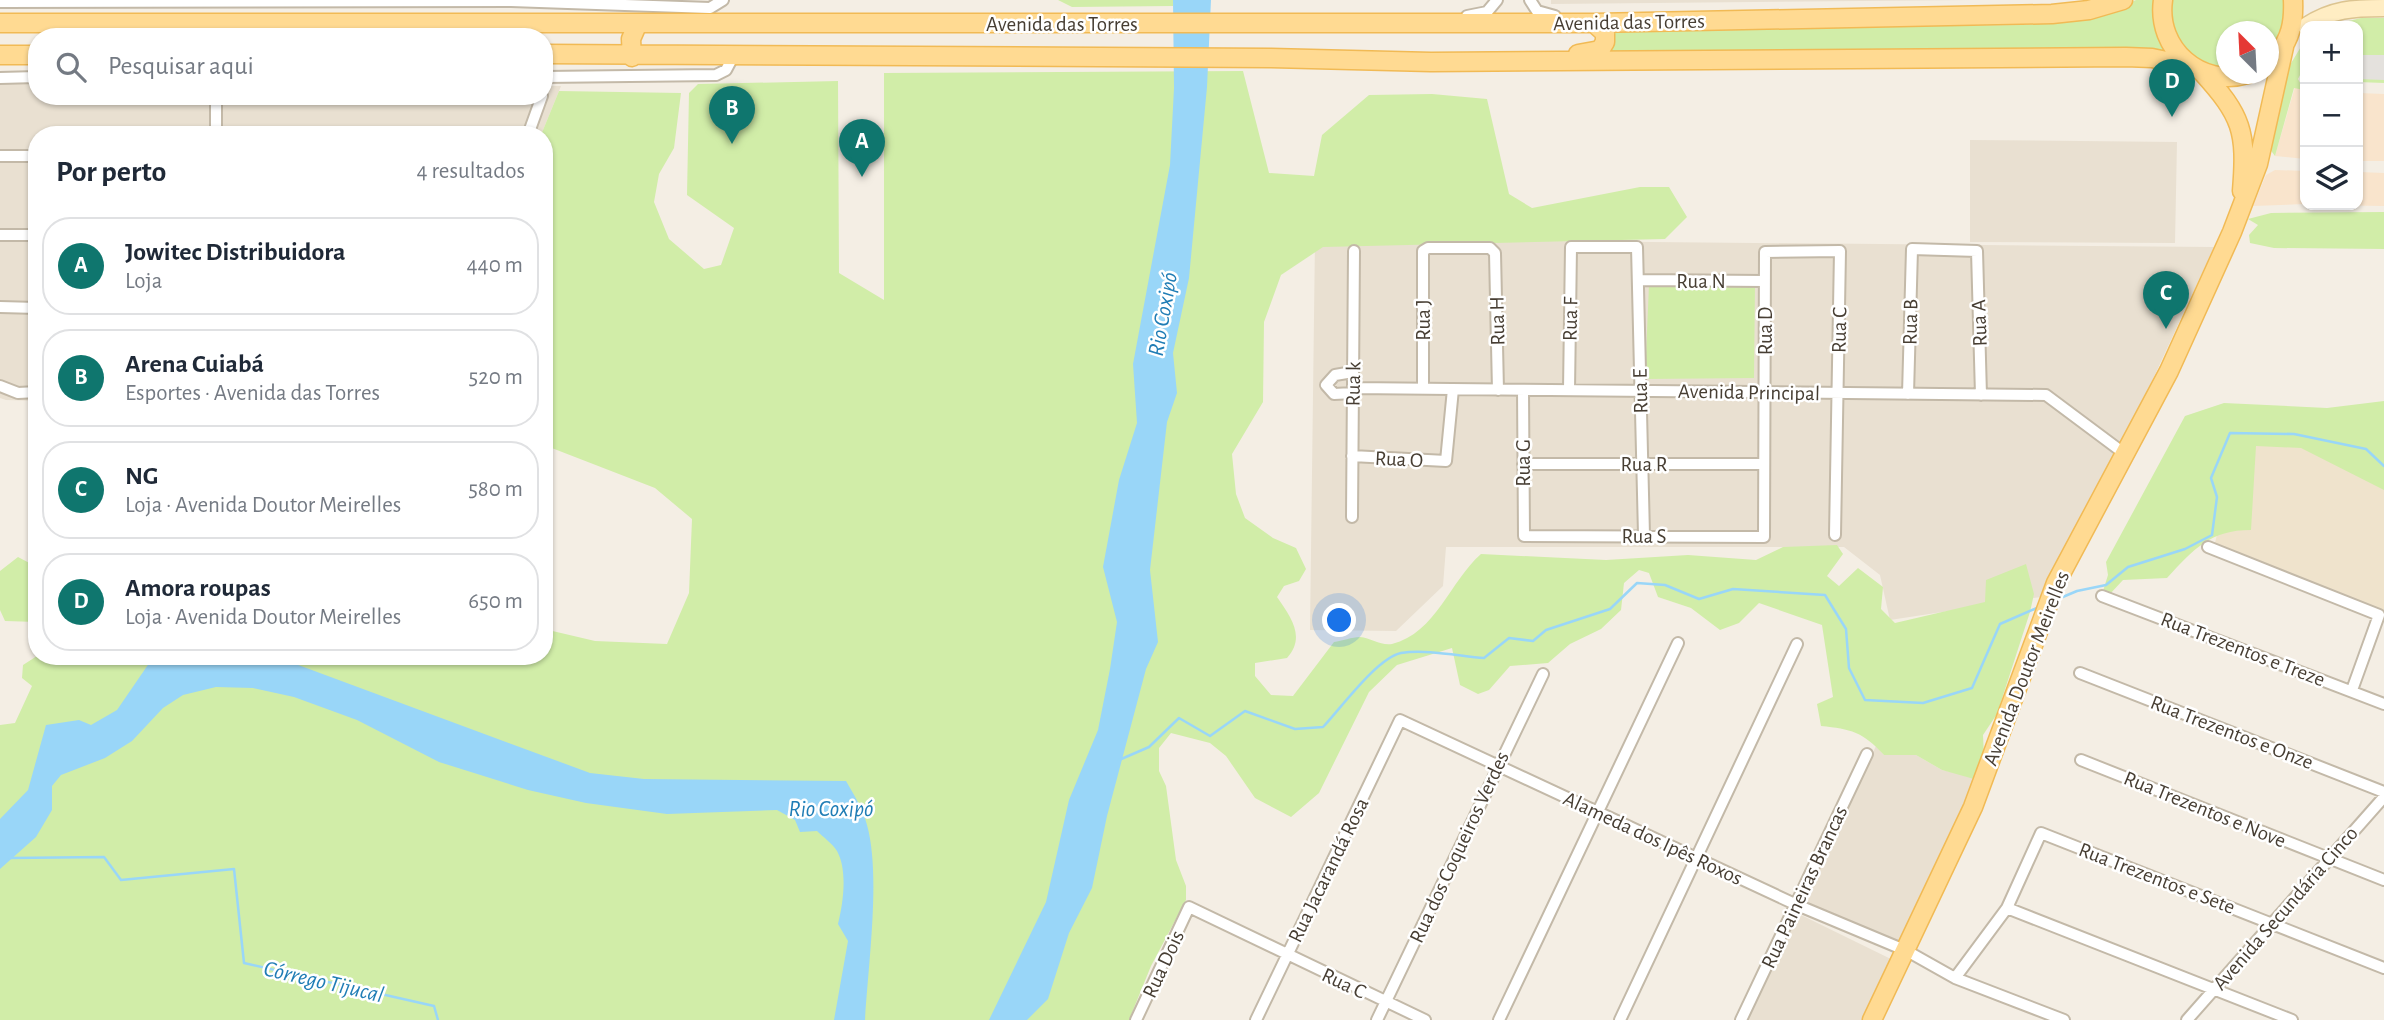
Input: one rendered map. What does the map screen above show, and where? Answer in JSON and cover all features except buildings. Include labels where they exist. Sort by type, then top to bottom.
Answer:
[{"type":"main road","name":"Avenida das Torres","points":[[0,23],[1594,23],[2052,14],[2090,9],[2123,0]]},
{"type":"main road","name":"Avenida Doutor Meirelles","points":[[2163,0],[2163,26],[2169,41],[2235,111],[2243,133],[2241,206]]},
{"type":"main road","name":"Avenida Doutor Meirelles","points":[[1872,1020],[1973,807],[2056,583],[2169,371],[2241,206],[2258,164],[2294,18],[2293,0]]},
{"type":"main road","points":[[2318,21],[2341,9],[2384,8]]},
{"type":"main road","points":[[574,55],[587,44],[585,23]]},
{"type":"main road","points":[[632,57],[631,39],[638,23]]},
{"type":"main road","points":[[1432,62],[1496,54],[1588,54],[1600,50],[1605,43],[1605,33],[1594,23]]},
{"type":"main road","points":[[2279,51],[2300,32]]},
{"type":"main road","name":"Avenida das Torres","points":[[553,54],[632,57],[734,55],[1271,58],[1432,62],[2126,57],[2152,58],[2216,76]]},
{"type":"main road","points":[[0,55],[28,55]]},
{"type":"street","points":[[6,1],[511,1],[710,8],[723,0]]},
{"type":"street","points":[[1422,23],[1480,15],[1487,12],[1497,0]]},
{"type":"street","points":[[1530,0],[1545,16],[1577,16],[1594,23]]},
{"type":"street","points":[[553,77],[716,75],[726,70],[734,55]]},
{"type":"street","points":[[0,78],[28,78]]},
{"type":"street","points":[[216,105],[216,126]]},
{"type":"street","points":[[531,126],[539,105]]},
{"type":"street","points":[[0,156],[28,156]]},
{"type":"street","points":[[0,235],[28,235]]},
{"type":"street","name":"Rua F","points":[[1569,390],[1570,247],[1637,247]]},
{"type":"street","name":"Rua E","points":[[1637,247],[1644,536]]},
{"type":"street","name":"Rua H","points":[[1423,251],[1428,248],[1490,248],[1495,253],[1498,390]]},
{"type":"street","name":"Rua B","points":[[1908,394],[1912,249],[1977,251]]},
{"type":"street","name":"Rua k","points":[[1352,517],[1354,251]]},
{"type":"street","name":"Rua J","points":[[1423,251],[1423,389]]},
{"type":"street","name":"Rua C","points":[[1765,252],[1840,251],[1835,535]]},
{"type":"street","name":"Rua A","points":[[1977,251],[1981,395]]},
{"type":"street","name":"Rua D","points":[[1764,537],[1765,252]]},
{"type":"street","name":"Rua N","points":[[1638,280],[1765,281]]},
{"type":"street","points":[[0,307],[28,308]]},
{"type":"street","points":[[1353,372],[1335,375],[1326,385],[1334,394],[1353,391]]},
{"type":"street","points":[[0,386],[18,393],[28,392]]},
{"type":"street","name":"Avenida Principal","points":[[1353,391],[1453,389],[2046,395],[2126,454]]},
{"type":"street","name":"Rua O","points":[[1352,456],[1446,461],[1453,389]]},
{"type":"street","name":"Rua G","points":[[1523,390],[1524,536]]},
{"type":"street","name":"Rua R","points":[[1523,464],[1764,464]]},
{"type":"street","name":"Rua S","points":[[1524,536],[1764,537]]},
{"type":"street","points":[[2208,547],[2379,615],[2352,690]]},
{"type":"street","name":"Rua Trezentos e Treze","points":[[2102,596],[2384,704]]},
{"type":"street","points":[[1499,1020],[1678,643]]},
{"type":"street","points":[[1620,1020],[1797,644]]},
{"type":"street","name":"Rua Trezentos e Onze","points":[[2080,673],[2384,794]]},
{"type":"street","name":"Rua dos Coqueiros Verdes","points":[[1377,1020],[1497,765],[1543,674]]},
{"type":"street","name":"Alameda dos Ipês Roxos","points":[[1400,720],[1797,905],[1907,951],[1955,978],[2064,1020]]},
{"type":"street","name":"Rua Jacarandá Rosa","points":[[1256,1020],[1400,720]]},
{"type":"street","name":"Rua Paineiras Brancas","points":[[1741,1020],[1867,754]]},
{"type":"street","name":"Rua Trezentos e Nove","points":[[2081,761],[2384,880]]},
{"type":"street","name":"Avenida Secundária Cinco","points":[[2187,1020],[2384,794]]},
{"type":"street","name":"Rua Trezentos e Sete","points":[[2007,908],[2041,833],[2384,968]]},
{"type":"street","name":"Rua C","points":[[1189,907],[1286,956],[1425,1020]]},
{"type":"street","name":"Rua Dois","points":[[1136,1020],[1189,907]]},
{"type":"street","points":[[1955,978],[2007,908],[2292,1020]]},
{"type":"shaded area","points":[[1551,0],[1972,0],[1551,4]]},
{"type":"shaded area","points":[[2363,55],[2384,55],[2384,80],[2363,79]]},
{"type":"shaded area","points":[[0,77],[28,78],[28,105],[553,105],[553,86],[561,86],[545,126],[28,126],[28,401],[0,398]]},
{"type":"shaded area","points":[[2295,87],[2300,88],[2300,158],[2275,156]]},
{"type":"shaded area","points":[[2363,93],[2384,94],[2384,161],[2363,161]]},
{"type":"shaded area","points":[[1970,140],[2177,142],[2175,243],[1970,242]]},
{"type":"shaded area","points":[[2275,170],[2300,171],[2300,204],[2253,206],[2266,175]]},
{"type":"shaded area","points":[[2363,172],[2384,173],[2384,206],[2363,206]]},
{"type":"shaded area","points":[[1315,239],[2214,247],[2115,461],[2041,597],[1890,620],[1880,575],[1844,547],[1446,547],[1443,586],[1396,631],[1310,630]]},
{"type":"shaded area","points":[[2240,438],[2301,440],[2384,481],[2384,611],[2215,543]]},
{"type":"shaded area","points":[[1876,746],[1884,755],[1916,755],[1942,770],[1979,778],[1902,946],[1801,902]]},
{"type":"shaded area","points":[[1799,914],[1895,961],[1866,1020],[1746,1020]]},
{"type":"green space","points":[[1058,0],[1173,0],[1173,6],[1072,7]]},
{"type":"green space","points":[[2136,0],[2157,0],[2161,43],[2166,53],[1605,51],[1611,28],[2025,25],[2096,14]]},
{"type":"green space","points":[[2170,0],[2286,0],[2284,30],[2279,38],[2279,21],[2216,21],[2216,68],[2200,62],[2183,48],[2173,27]]},
{"type":"green space","points":[[2384,18],[2384,83],[2363,82],[2363,21],[2349,21]]},
{"type":"green space","points":[[2300,48],[2300,89],[2294,88],[2275,156],[2269,148],[2287,70]]},
{"type":"green space","points":[[1243,71],[1269,173],[1314,176],[1322,135],[1369,95],[1432,94],[1487,99],[1509,194],[1532,208],[1640,187],[1669,187],[1687,217],[1665,239],[1323,247],[1281,275],[1264,322],[1263,402],[1232,454],[1236,494],[1245,518],[1273,538],[1296,548],[1306,569],[1299,581],[1284,586],[1277,597],[1294,627],[1296,635],[1293,650],[1287,658],[1255,663],[1255,676],[1271,695],[1293,696],[1334,642],[1360,637],[1392,644],[1407,638],[1431,618],[1481,554],[1606,560],[1688,555],[1756,560],[1783,547],[1837,545],[1843,554],[1827,576],[1839,586],[1858,568],[1883,587],[1881,609],[1895,623],[1985,602],[1986,580],[2026,564],[2034,594],[2030,612],[1997,714],[1983,735],[1984,756],[1974,779],[1942,770],[1916,755],[1884,755],[1870,741],[1856,733],[1821,726],[1817,704],[1833,697],[1822,625],[1759,603],[1739,623],[1720,630],[1691,608],[1658,597],[1649,573],[1639,570],[1624,583],[1621,610],[1601,629],[1570,644],[1548,663],[1510,666],[1489,690],[1478,694],[1460,685],[1452,648],[1397,665],[1369,692],[1319,793],[1291,817],[1255,798],[1226,756],[1210,743],[1171,733],[1159,748],[1159,771],[1166,786],[1176,860],[1186,886],[1186,900],[1151,966],[1129,1020],[0,1020],[0,725],[15,723],[32,686],[22,678],[23,665],[28,662],[28,665],[553,665],[553,631],[595,641],[667,644],[689,593],[692,519],[655,488],[553,448],[553,126],[545,126],[559,91],[681,93],[674,148],[659,174],[654,202],[669,239],[704,269],[721,265],[734,228],[687,195],[689,93],[698,84],[838,81],[839,273],[884,300],[884,73]]},
{"type":"green space","points":[[2384,212],[2384,249],[2274,248],[2250,243],[2249,235],[2258,225],[2248,219],[2271,213]]},
{"type":"green space","points":[[1755,283],[1754,378],[1645,379],[1649,285]]},
{"type":"green space","points":[[2384,401],[2384,490],[2301,448],[2256,446],[2251,530],[2224,533],[2204,543],[2167,578],[2123,580],[2109,595],[2103,591],[2108,575],[2106,562],[2185,416],[2224,403],[2327,408]]},
{"type":"green space","points":[[18,557],[28,562],[28,622],[5,621],[0,610],[0,571]]},
{"type":"water","name":"Rio Coxipó","points":[[1173,0],[1211,0],[1207,87],[1189,278],[1173,353],[1177,393],[1167,422],[1150,570],[1158,642],[1146,669],[1107,816],[1092,888],[1069,933],[1048,999],[1027,1020],[989,1020],[1046,902],[1069,800],[1098,730],[1110,669],[1117,622],[1103,567],[1119,480],[1137,423],[1133,364],[1170,165],[1174,88]]},
{"type":"water","name":"Rio Coxipó","points":[[148,665],[298,665],[590,773],[644,779],[846,781],[865,819],[873,869],[865,1020],[834,1020],[848,941],[838,924],[843,878],[837,851],[817,831],[800,832],[795,820],[777,810],[667,814],[586,803],[528,790],[439,762],[357,720],[294,697],[253,688],[216,687],[183,695],[163,708],[132,741],[105,758],[61,775],[52,786],[52,810],[36,837],[0,869],[0,819],[28,790],[46,725],[79,720],[91,725],[117,710]]},
{"type":"waterway","points":[[2058,599],[2077,591],[2106,585],[2128,567],[2185,549],[2212,535],[2217,497],[2211,478],[2230,433],[2294,434],[2366,449],[2384,466]]},
{"type":"waterway","points":[[1119,760],[1149,747],[1179,718],[1210,736],[1245,711],[1295,729],[1323,727],[1360,685],[1391,657],[1401,653],[1421,652],[1484,658],[1509,638],[1533,641],[1546,630],[1610,609],[1637,583],[1665,585],[1699,599],[1733,589],[1825,595],[1846,629],[1849,668],[1865,700],[1923,703],[1972,688],[2000,624],[2039,607]]},
{"type":"waterway","name":"Córrego Tijucal","points":[[10,858],[104,857],[121,880],[234,869],[244,963],[434,1006],[438,1020]]},
{"type":"place","name":"Amora roupas","points":[[2172,117]]},
{"type":"place","name":"Arena Cuiabá","points":[[732,144]]},
{"type":"place","name":"Jowitec Distribuidora","points":[[862,177]]},
{"type":"place","name":"NG","points":[[2166,329]]}]
